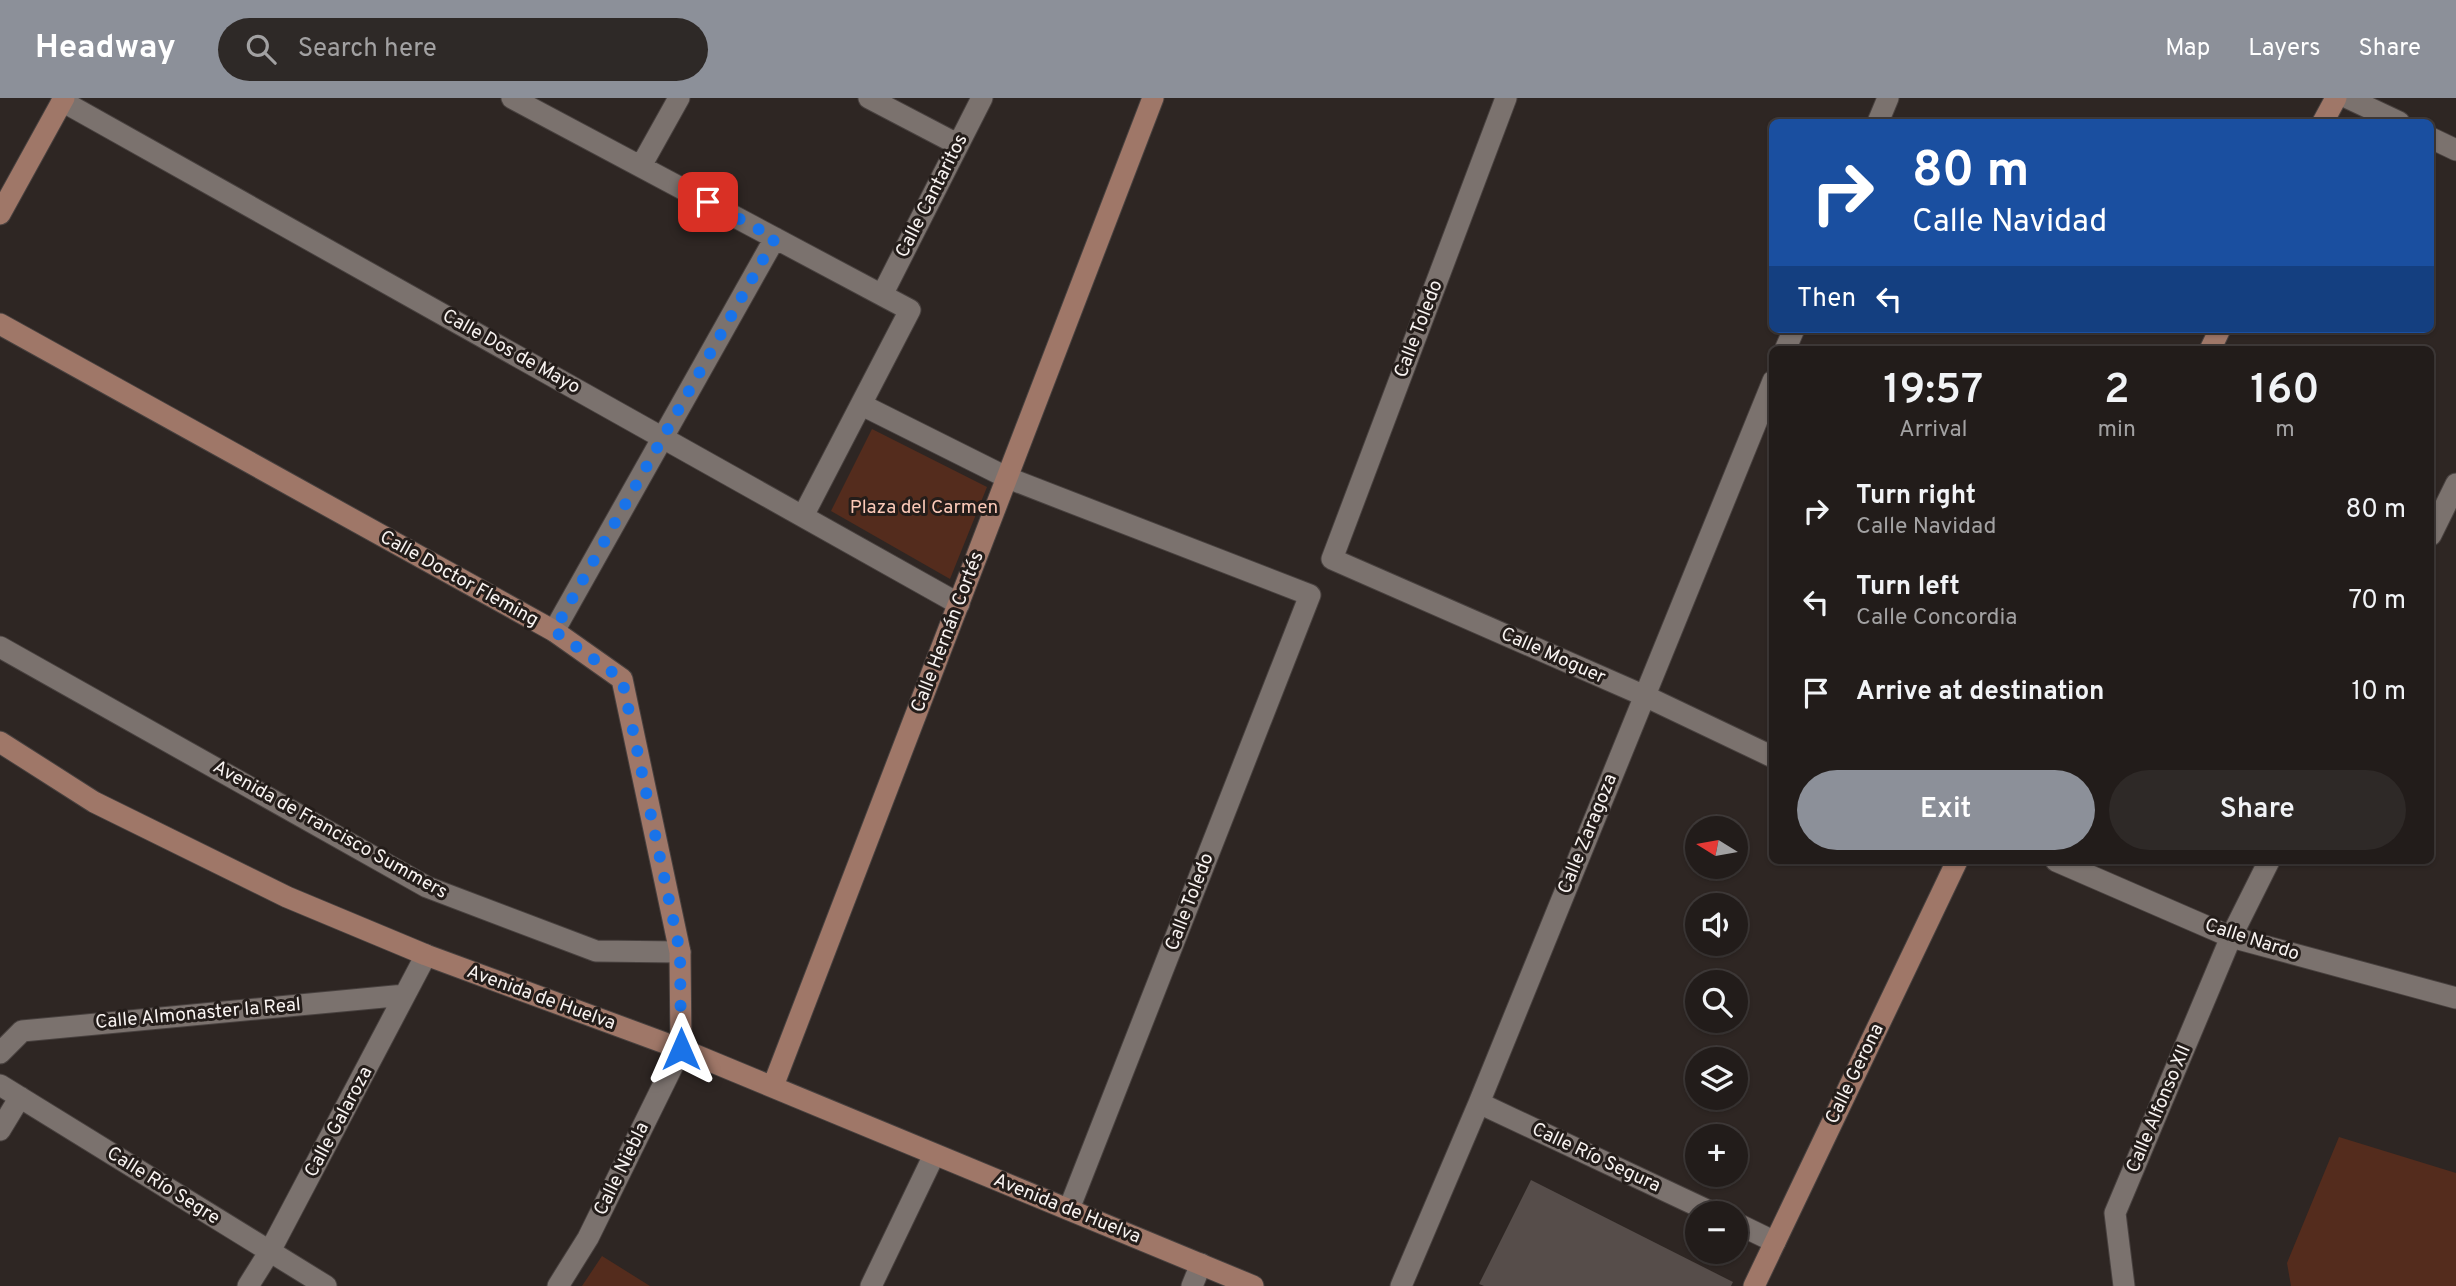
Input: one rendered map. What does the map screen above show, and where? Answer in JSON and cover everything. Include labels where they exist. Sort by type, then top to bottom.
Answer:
[{"type":"street","points":[[513,98],[910,310],[803,516]]},
{"type":"street","points":[[641,166],[679,98]]},
{"type":"street","points":[[869,98],[957,144]]},
{"type":"street","name":"Calle Cantaritos","points":[[882,295],[982,98]]},
{"type":"street","name":"Calle Hernán Cortés","points":[[773,1086],[1153,98]]},
{"type":"street","name":"Calle Toledo","points":[[1332,559],[1506,98]]},
{"type":"street","points":[[1879,119],[1888,98]]},
{"type":"street","points":[[2325,119],[2336,98]]},
{"type":"street","points":[[2348,98],[2393,119]]},
{"type":"street","points":[[0,214],[63,99]]},
{"type":"street","name":"Calle Dos de Mayo","points":[[63,99],[959,604]]},
{"type":"street","points":[[2434,139],[2456,150]]},
{"type":"street","points":[[554,631],[775,238]]},
{"type":"street","name":"Calle Doctor Fleming","points":[[0,324],[554,631],[622,679],[680,952],[681,1049]]},
{"type":"street","name":"Calle Zaragoza","points":[[1401,1286],[1479,1103],[1769,391]]},
{"type":"street","points":[[862,405],[1008,478]]},
{"type":"street","name":"Calle Toledo","points":[[1008,478],[1310,595],[1069,1209]]},
{"type":"street","points":[[2434,529],[2456,484]]},
{"type":"street","name":"Calle Moguer","points":[[1332,559],[1644,696],[1769,756]]},
{"type":"street","name":"Avenida de Francisco Summers","points":[[0,647],[427,887],[596,951],[680,952]]},
{"type":"street","name":"Avenida de Huelva","points":[[0,741],[93,802],[287,897],[426,955],[681,1049],[773,1086],[1253,1286]]},
{"type":"street","name":"Calle Gerona","points":[[1754,1286],[1956,864]]},
{"type":"street","name":"Calle Nardo","points":[[2063,864],[2231,937],[2456,998]]},
{"type":"street","name":"Calle Alfonso XII","points":[[2124,1286],[2115,1213],[2231,937],[2268,864]]},
{"type":"street","name":"Calle Galaroza","points":[[248,1286],[270,1251],[426,955]]},
{"type":"street","name":"Calle Almonaster la Real","points":[[0,1053],[22,1031],[405,995]]},
{"type":"street","name":"Calle Niebla","points":[[558,1286],[588,1238],[681,1049]]},
{"type":"street","name":"Calle Río Segre","points":[[0,1085],[326,1286]]},
{"type":"street","points":[[0,1130],[20,1097]]},
{"type":"street","name":"Calle Río Segura","points":[[1479,1103],[1687,1201]]},
{"type":"street","points":[[871,1286],[934,1155]]},
{"type":"street","points":[[1748,1229],[1775,1242]]},
{"type":"street","points":[[1192,1286],[1201,1264]]},
{"type":"green space","name":"Plaza del Carmen","points":[[872,429],[987,487],[950,579],[831,511]]},
{"type":"green space","points":[[2339,1137],[2456,1173],[2456,1286],[2291,1286],[2287,1263]]},
{"type":"green space","points":[[602,1256],[650,1286],[582,1286]]},
{"type":"building","points":[[1531,1180],[1685,1258],[1685,1264],[1697,1264],[1733,1282],[1731,1286],[1479,1284]]},
{"type":"route","points":[[681,1049],[680,952],[622,679],[554,631],[775,238],[708,202]]}]
